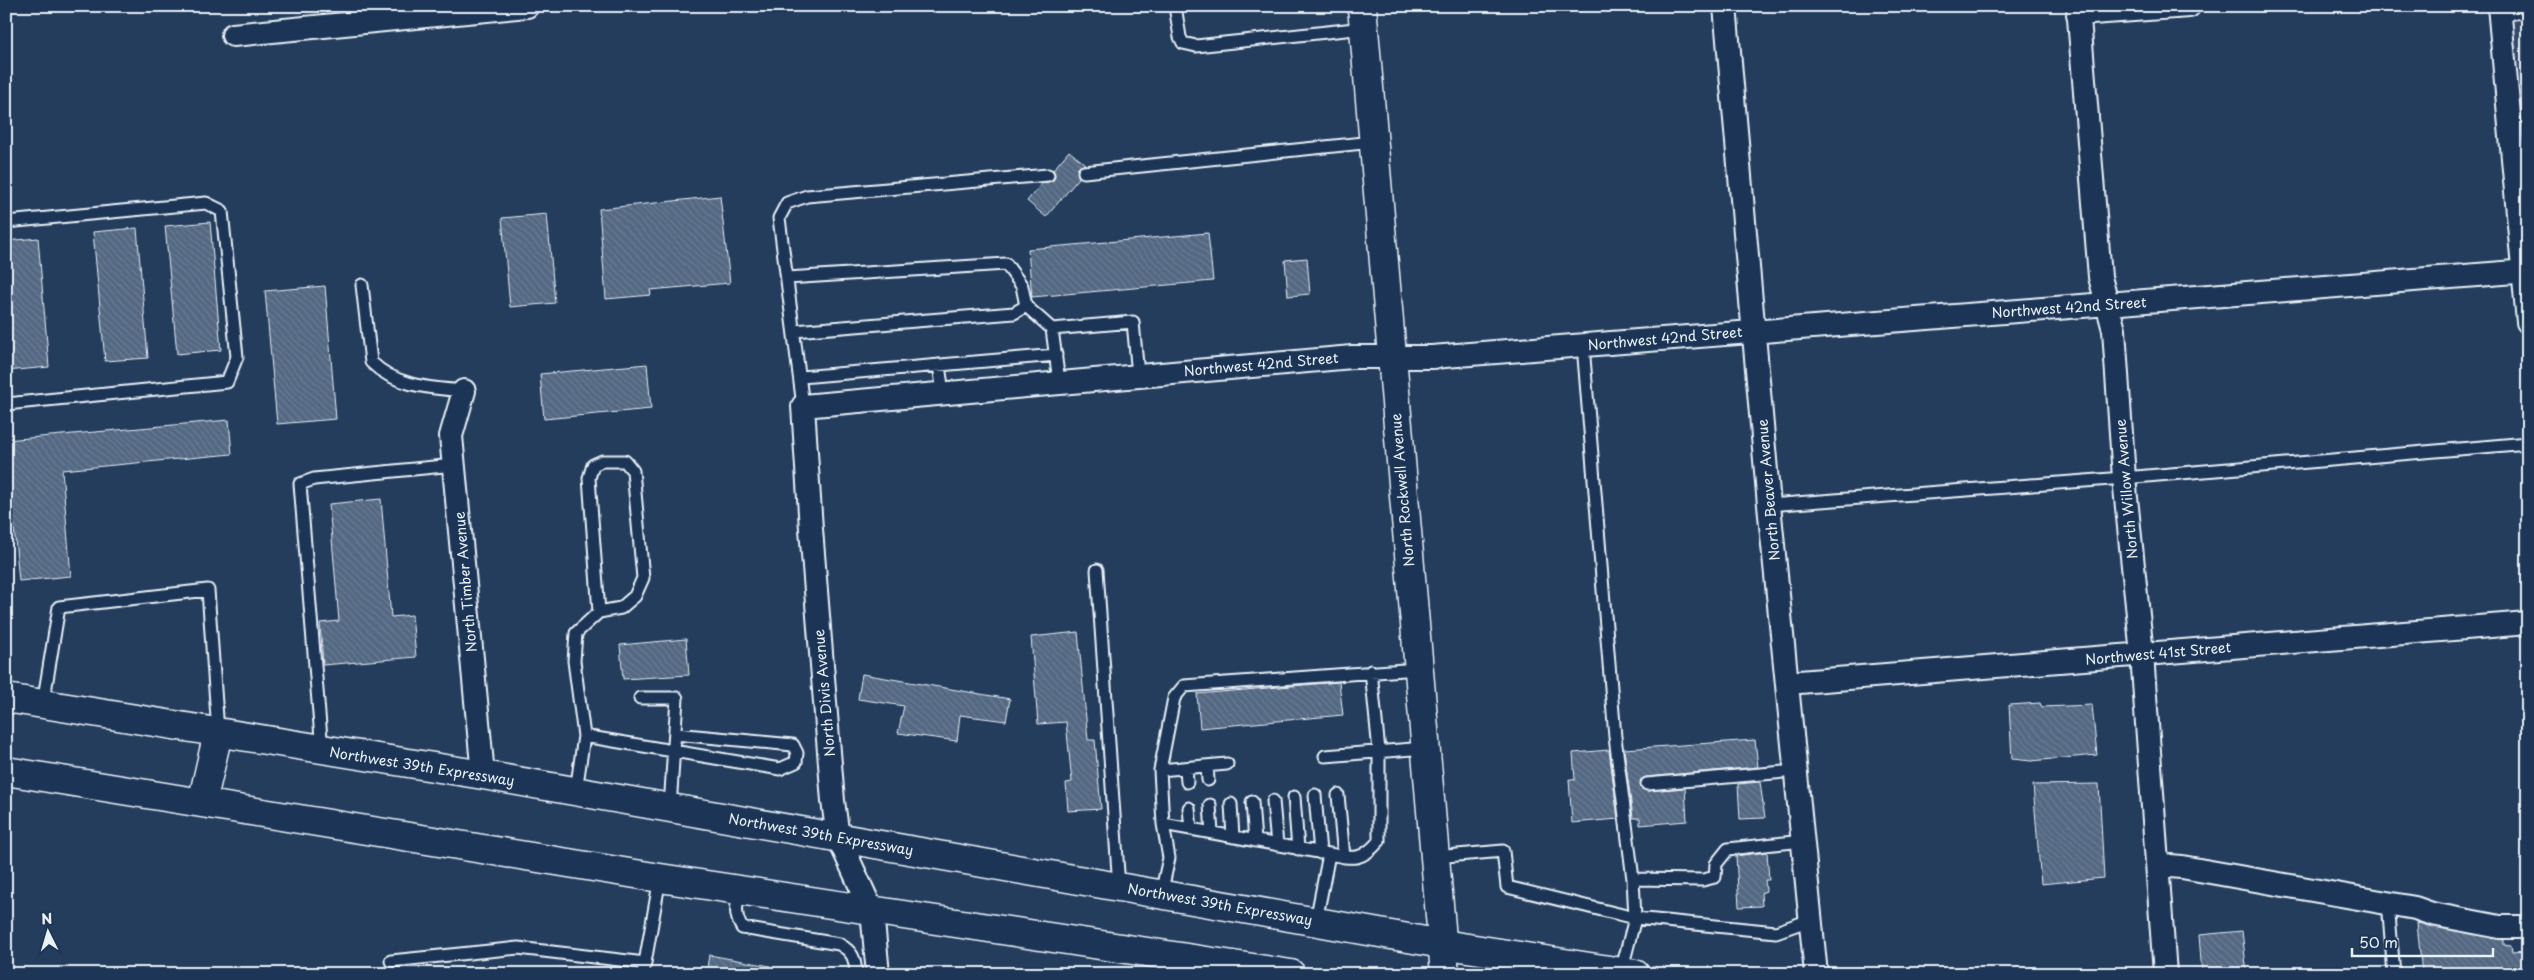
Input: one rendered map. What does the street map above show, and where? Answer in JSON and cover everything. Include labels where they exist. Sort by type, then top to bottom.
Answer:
[{"type":"main road","name":"North Rockwell Avenue","points":[[1363,17],[1390,357],[1445,974]]},
{"type":"main road","name":"Northwest 39th Expressway","points":[[6,698],[483,775],[1442,944],[1628,973]]},
{"type":"main road","points":[[202,803],[218,733]]},
{"type":"main road","points":[[6,770],[872,911],[1167,963],[1291,974]]},
{"type":"street","points":[[233,35],[527,6]]},
{"type":"street","name":"North Beaver Avenue","points":[[1725,6],[1769,504],[1816,974]]},
{"type":"street","points":[[2078,10],[2189,6]]},
{"type":"street","name":"North Willow Avenue","points":[[2078,10],[2100,277],[2114,330],[2124,478],[2142,654],[2165,974]]},
{"type":"street","points":[[2499,10],[2523,209],[2528,322]]},
{"type":"street","name":"Northwest 42nd Street","points":[[803,406],[1352,357],[1432,357],[2526,271]]},
{"type":"street","name":"North Timber Avenue","points":[[464,391],[451,436],[483,775]]},
{"type":"street","name":"North Divis Avenue","points":[[803,406],[811,529],[838,837],[872,911],[878,974]]},
{"type":"street","name":"Northwest 41st Street","points":[[1788,683],[2528,623]]},
{"type":"street","points":[[2158,866],[2182,867],[2388,903],[2500,927],[2528,928]]},
{"type":"lane","points":[[1175,6],[1180,37],[1183,43],[1196,46],[1363,17]]},
{"type":"lane","points":[[2499,10],[2528,12]]},
{"type":"lane","points":[[1084,172],[1373,142]]},
{"type":"lane","points":[[803,406],[801,377],[779,218],[787,203],[807,196],[1048,176]]},
{"type":"lane","points":[[6,222],[206,203],[222,211],[237,357],[227,382],[6,404]]},
{"type":"lane","points":[[787,278],[1006,264],[1022,286],[1026,306],[1052,329],[1059,382]]},
{"type":"lane","points":[[362,286],[371,362],[380,371],[399,380],[422,386],[464,391]]},
{"type":"lane","points":[[794,331],[1014,313],[1026,306]]},
{"type":"lane","points":[[1052,329],[1133,322],[1138,375]]},
{"type":"lane","points":[[1582,345],[1615,736],[1636,918],[1628,973]]},
{"type":"lane","points":[[801,377],[1056,355]]},
{"type":"lane","points":[[940,366],[943,394]]},
{"type":"lane","points":[[1769,504],[2124,478],[2528,443]]},
{"type":"lane","points":[[576,791],[584,736],[574,661],[576,633],[599,612],[621,608],[636,596],[643,578],[633,471],[625,461],[602,461],[597,463],[593,465],[589,478],[599,612]]},
{"type":"lane","points":[[322,750],[300,484],[314,479],[454,465]]},
{"type":"lane","points":[[1097,570],[1118,887]]},
{"type":"lane","points":[[43,704],[59,607],[208,590],[218,733]]},
{"type":"lane","points":[[1161,894],[1169,858],[1163,824],[1160,770],[1174,698],[1184,686],[1371,670],[1418,669]]},
{"type":"lane","points":[[1163,824],[1324,854],[1352,858],[1367,855],[1379,840],[1379,751],[1371,670]]},
{"type":"lane","points":[[640,698],[677,698],[670,808]]},
{"type":"lane","points":[[584,736],[780,769],[796,762],[797,753],[793,745],[675,734]]},
{"type":"lane","points":[[1331,758],[1379,751],[1425,748]]},
{"type":"lane","points":[[1160,770],[1227,764]]},
{"type":"lane","points":[[1207,766],[1208,780]]},
{"type":"lane","points":[[1186,768],[1187,782]]},
{"type":"lane","points":[[1647,784],[1796,771]]},
{"type":"lane","points":[[1315,795],[1324,854],[1316,921]]},
{"type":"lane","points":[[1338,795],[1344,857]]},
{"type":"lane","points":[[1294,797],[1298,849]]},
{"type":"lane","points":[[1273,801],[1277,845]]},
{"type":"lane","points":[[1252,802],[1255,841]]},
{"type":"lane","points":[[1231,804],[1234,837]]},
{"type":"lane","points":[[1210,805],[1212,834]]},
{"type":"lane","points":[[1189,808],[1191,829]]},
{"type":"lane","points":[[1633,879],[1703,880],[1715,877],[1716,864],[1728,849],[1803,841]]},
{"type":"lane","points":[[1435,857],[1503,851],[1507,887],[1636,918],[1776,932],[1810,920]]},
{"type":"lane","points":[[391,961],[518,948],[644,968],[660,878]]},
{"type":"lane","points":[[740,890],[735,907],[737,918],[742,928],[839,944],[851,951],[855,958],[856,974]]},
{"type":"lane","points":[[2388,903],[2394,974]]},
{"type":"shaded area","points":[[2509,6],[2528,6],[2528,214]]},
{"type":"building","points":[[1069,151],[1085,164],[1077,169],[1079,178],[1046,217],[1027,201],[1042,183],[1053,181],[1055,175],[1053,170]]},
{"type":"building","points":[[720,196],[730,283],[650,290],[651,295],[606,299],[599,209]]},
{"type":"building","points":[[547,214],[555,303],[510,307],[502,218]]},
{"type":"building","points":[[210,222],[221,350],[177,354],[165,226]]},
{"type":"building","points":[[137,228],[148,358],[105,361],[93,232]]},
{"type":"building","points":[[1208,233],[1213,281],[1032,297],[1028,249]]},
{"type":"building","points":[[38,238],[49,367],[6,371],[6,241]]},
{"type":"building","points":[[1307,258],[1310,294],[1288,296],[1285,260]]},
{"type":"building","points":[[325,286],[336,419],[277,424],[265,291]]},
{"type":"building","points":[[647,364],[651,409],[544,419],[540,374]]},
{"type":"building","points":[[229,420],[232,454],[62,470],[71,576],[19,581],[9,474],[6,474],[6,440]]},
{"type":"building","points":[[381,499],[391,617],[412,615],[416,657],[323,665],[320,623],[339,621],[329,504]]},
{"type":"building","points":[[1078,632],[1088,740],[1095,740],[1101,809],[1068,811],[1066,783],[1072,782],[1066,722],[1038,724],[1031,637]]},
{"type":"building","points":[[686,639],[689,675],[623,679],[620,645]]},
{"type":"building","points":[[862,674],[1010,699],[1006,721],[960,715],[957,741],[898,733],[904,706],[858,699]]},
{"type":"building","points":[[1339,682],[1343,715],[1200,728],[1197,694]]},
{"type":"building","points":[[2040,703],[2042,707],[2092,705],[2097,755],[2031,761],[2012,759],[2009,705]]},
{"type":"building","points":[[1755,740],[1758,767],[1646,777],[1640,780],[1641,788],[1647,791],[1685,788],[1687,821],[1640,825],[1640,818],[1633,818],[1624,749]]},
{"type":"building","points":[[1609,750],[1618,819],[1572,823],[1569,779],[1575,780],[1573,753]]},
{"type":"building","points":[[1760,782],[1765,818],[1740,819],[1738,784]]},
{"type":"building","points":[[2099,784],[2104,878],[2041,884],[2033,785]]},
{"type":"building","points":[[1767,852],[1769,880],[1765,880],[1766,891],[1761,893],[1762,906],[1739,907],[1736,856]]},
{"type":"building","points":[[2417,923],[2504,940],[2504,945],[2511,946],[2512,952],[2528,951],[2528,974],[2422,974]]},
{"type":"building","points":[[2242,931],[2247,974],[2202,974],[2199,935]]},
{"type":"building","points":[[709,955],[770,966],[769,974],[706,974]]}]
